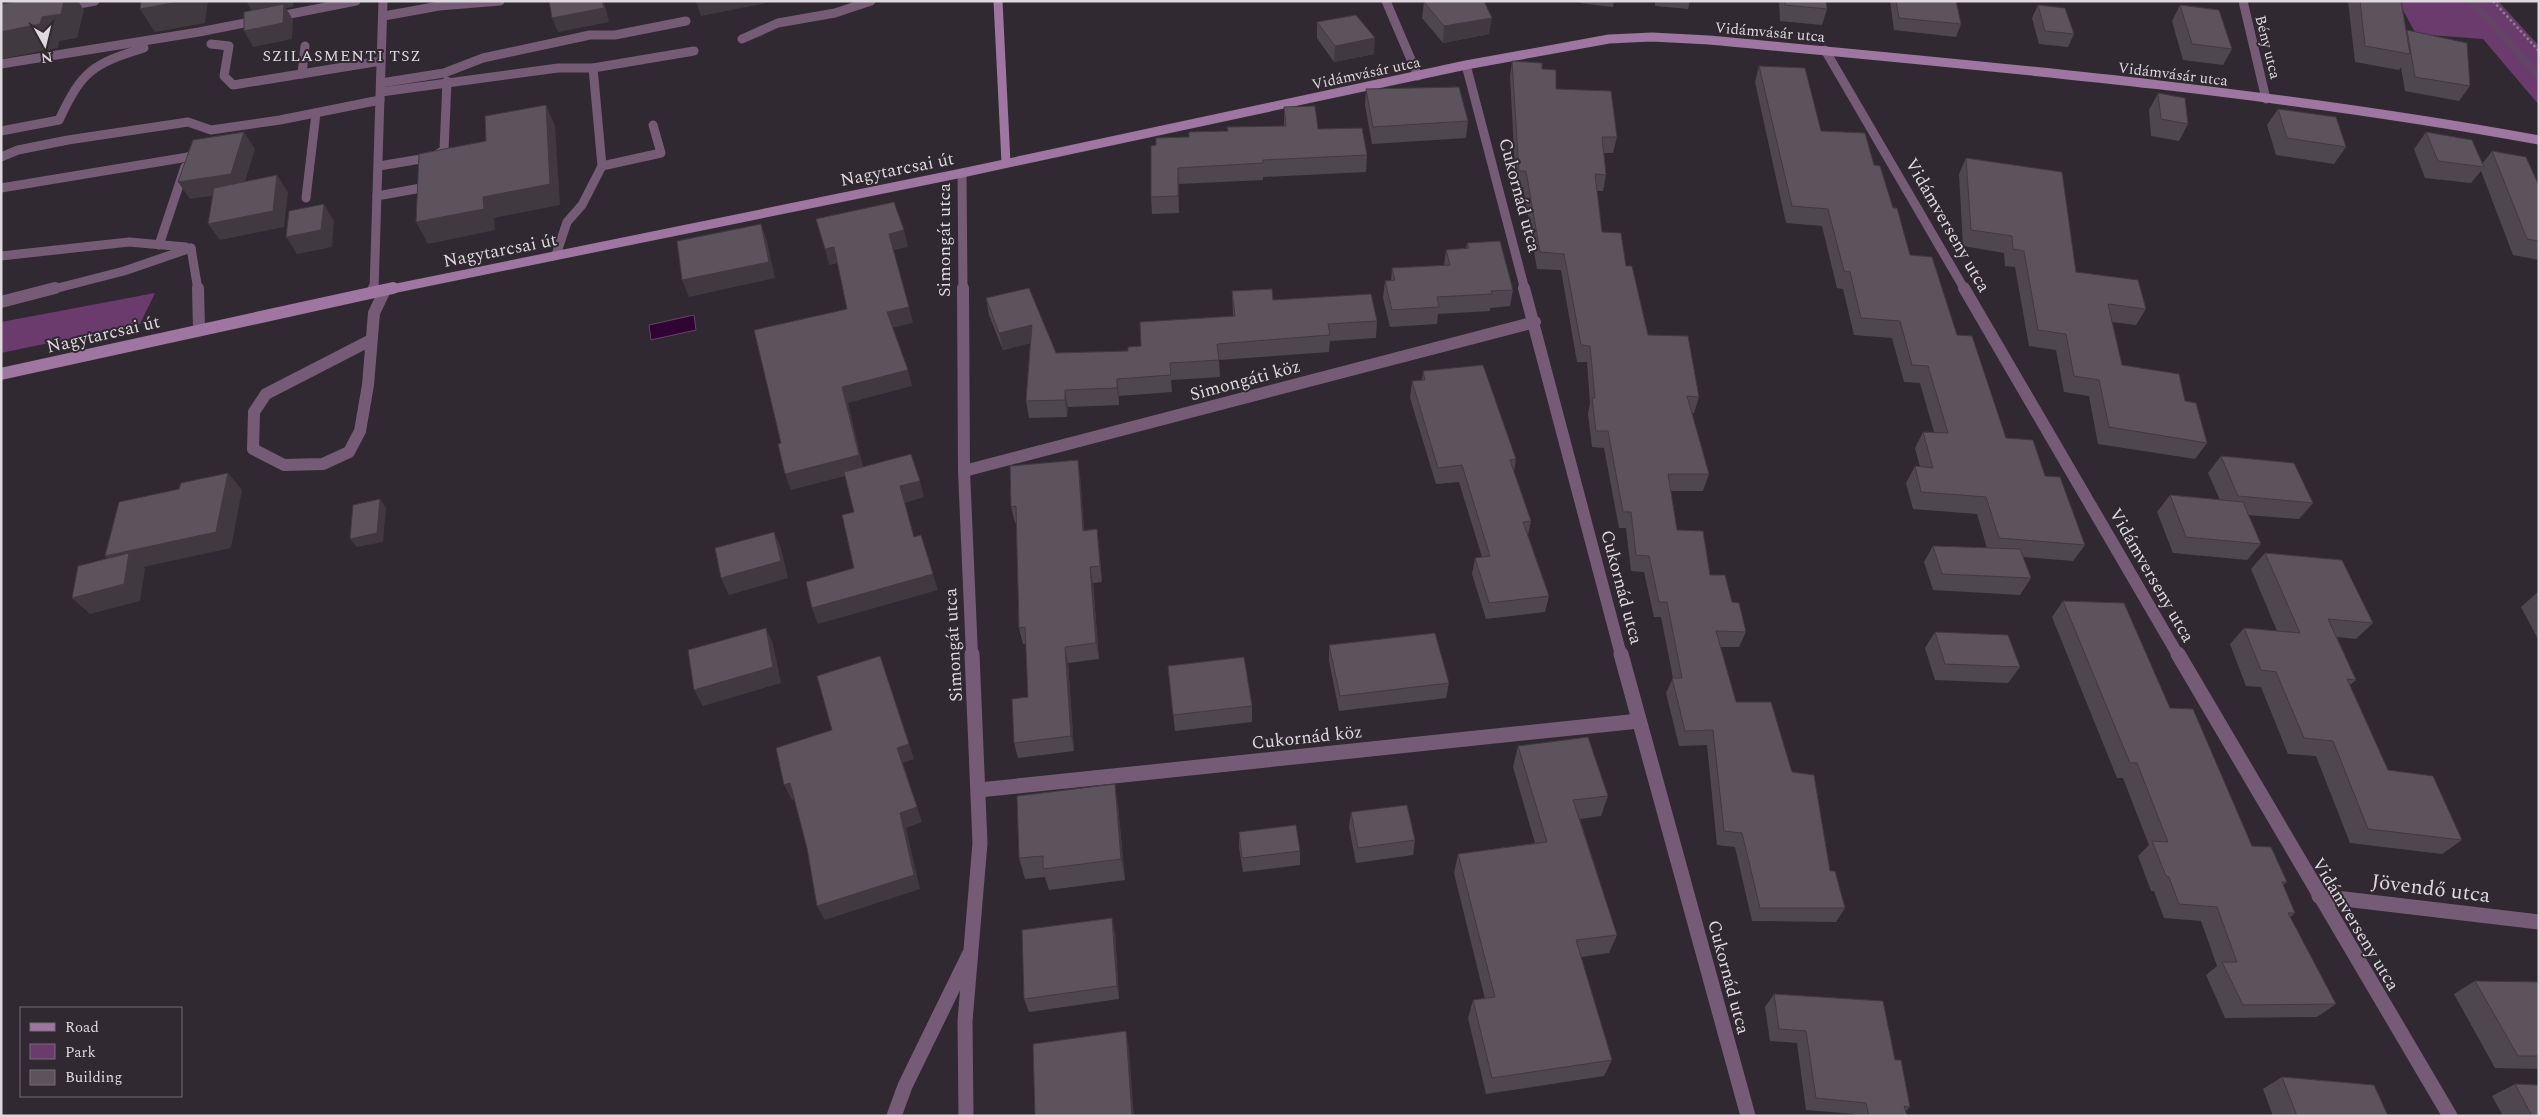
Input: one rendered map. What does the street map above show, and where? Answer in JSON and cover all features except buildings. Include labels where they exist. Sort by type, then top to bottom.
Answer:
[{"type":"main road","points":[[998,1],[1006,163]]},
{"type":"main road","name":"Vidámvásár utca","points":[[1006,163],[1466,65],[1587,42],[1633,37],[1674,38],[1825,50],[2266,99],[2430,119],[2539,140]]},
{"type":"main road","name":"Nagytarcsai út","points":[[1,374],[379,291],[1006,163]]},
{"type":"street","points":[[50,10],[95,1]]},
{"type":"street","points":[[1,64],[199,32],[356,1]]},
{"type":"street","points":[[371,340],[266,394],[254,412],[253,449],[284,465],[323,464],[348,452],[360,431],[368,385],[374,313],[379,291],[377,196],[383,1]]},
{"type":"street","points":[[384,16],[439,6],[500,1]]},
{"type":"street","points":[[742,39],[778,23],[835,13],[872,1]]},
{"type":"street","points":[[1386,1],[1418,76]]},
{"type":"street","name":"Bény utca","points":[[2243,1],[2266,99]]},
{"type":"street","points":[[1,157],[18,150],[68,140],[188,122],[211,130],[316,113],[444,73],[483,58],[590,35],[615,35],[686,21]]},
{"type":"street","points":[[1,131],[60,120],[83,76],[118,56],[199,32]]},
{"type":"street","points":[[211,44],[229,46],[224,76],[233,85],[381,61]]},
{"type":"street","points":[[302,74],[305,46]]},
{"type":"street","name":"Vidámverseny utca","points":[[1825,50],[2319,896],[2450,1116]]},
{"type":"street","points":[[380,92],[447,81],[503,77],[558,68],[593,68],[694,51]]},
{"type":"street","name":"Cukornád utca","points":[[1466,65],[1535,322],[1599,575],[1748,1116]]},
{"type":"street","points":[[556,255],[567,222],[582,205],[602,166],[593,68]]},
{"type":"street","points":[[378,166],[433,157],[444,150],[447,81]]},
{"type":"street","points":[[306,198],[316,113]]},
{"type":"street","points":[[1,188],[188,158],[218,141],[280,120]]},
{"type":"street","points":[[602,166],[660,154],[653,126]]},
{"type":"street","points":[[159,245],[188,158]]},
{"type":"street","name":"Simongát utca","points":[[962,173],[964,471],[980,843],[969,955],[966,1021],[966,1116]]},
{"type":"street","points":[[377,196],[421,188]]},
{"type":"street","points":[[1,256],[129,242],[190,248]]},
{"type":"street","points":[[1,302],[124,271],[190,248]]},
{"type":"street","points":[[190,248],[198,280],[199,329]]},
{"type":"street","name":"Simongáti köz","points":[[964,471],[1535,322]]},
{"type":"street","name":"Cukornád köz","points":[[979,790],[1639,721]]},
{"type":"street","name":"Jövendő utca","points":[[2319,896],[2539,922]]},
{"type":"street","points":[[894,1116],[905,1086],[969,955]]},
{"type":"path","points":[[2493,1],[2539,51]]},
{"type":"green space","points":[[2398,1],[2498,1],[2539,46],[2539,105],[2483,39],[2416,34]]},
{"type":"green space","points":[[155,293],[140,324],[1,353],[1,322]]},
{"type":"shaded area","points":[[694,315],[696,330],[651,340],[649,325]]},
{"type":"waterway","points":[[2472,1],[2539,76]]},
{"type":"district","name":"SZILASMENTI TSZ","points":[[342,55]]}]
